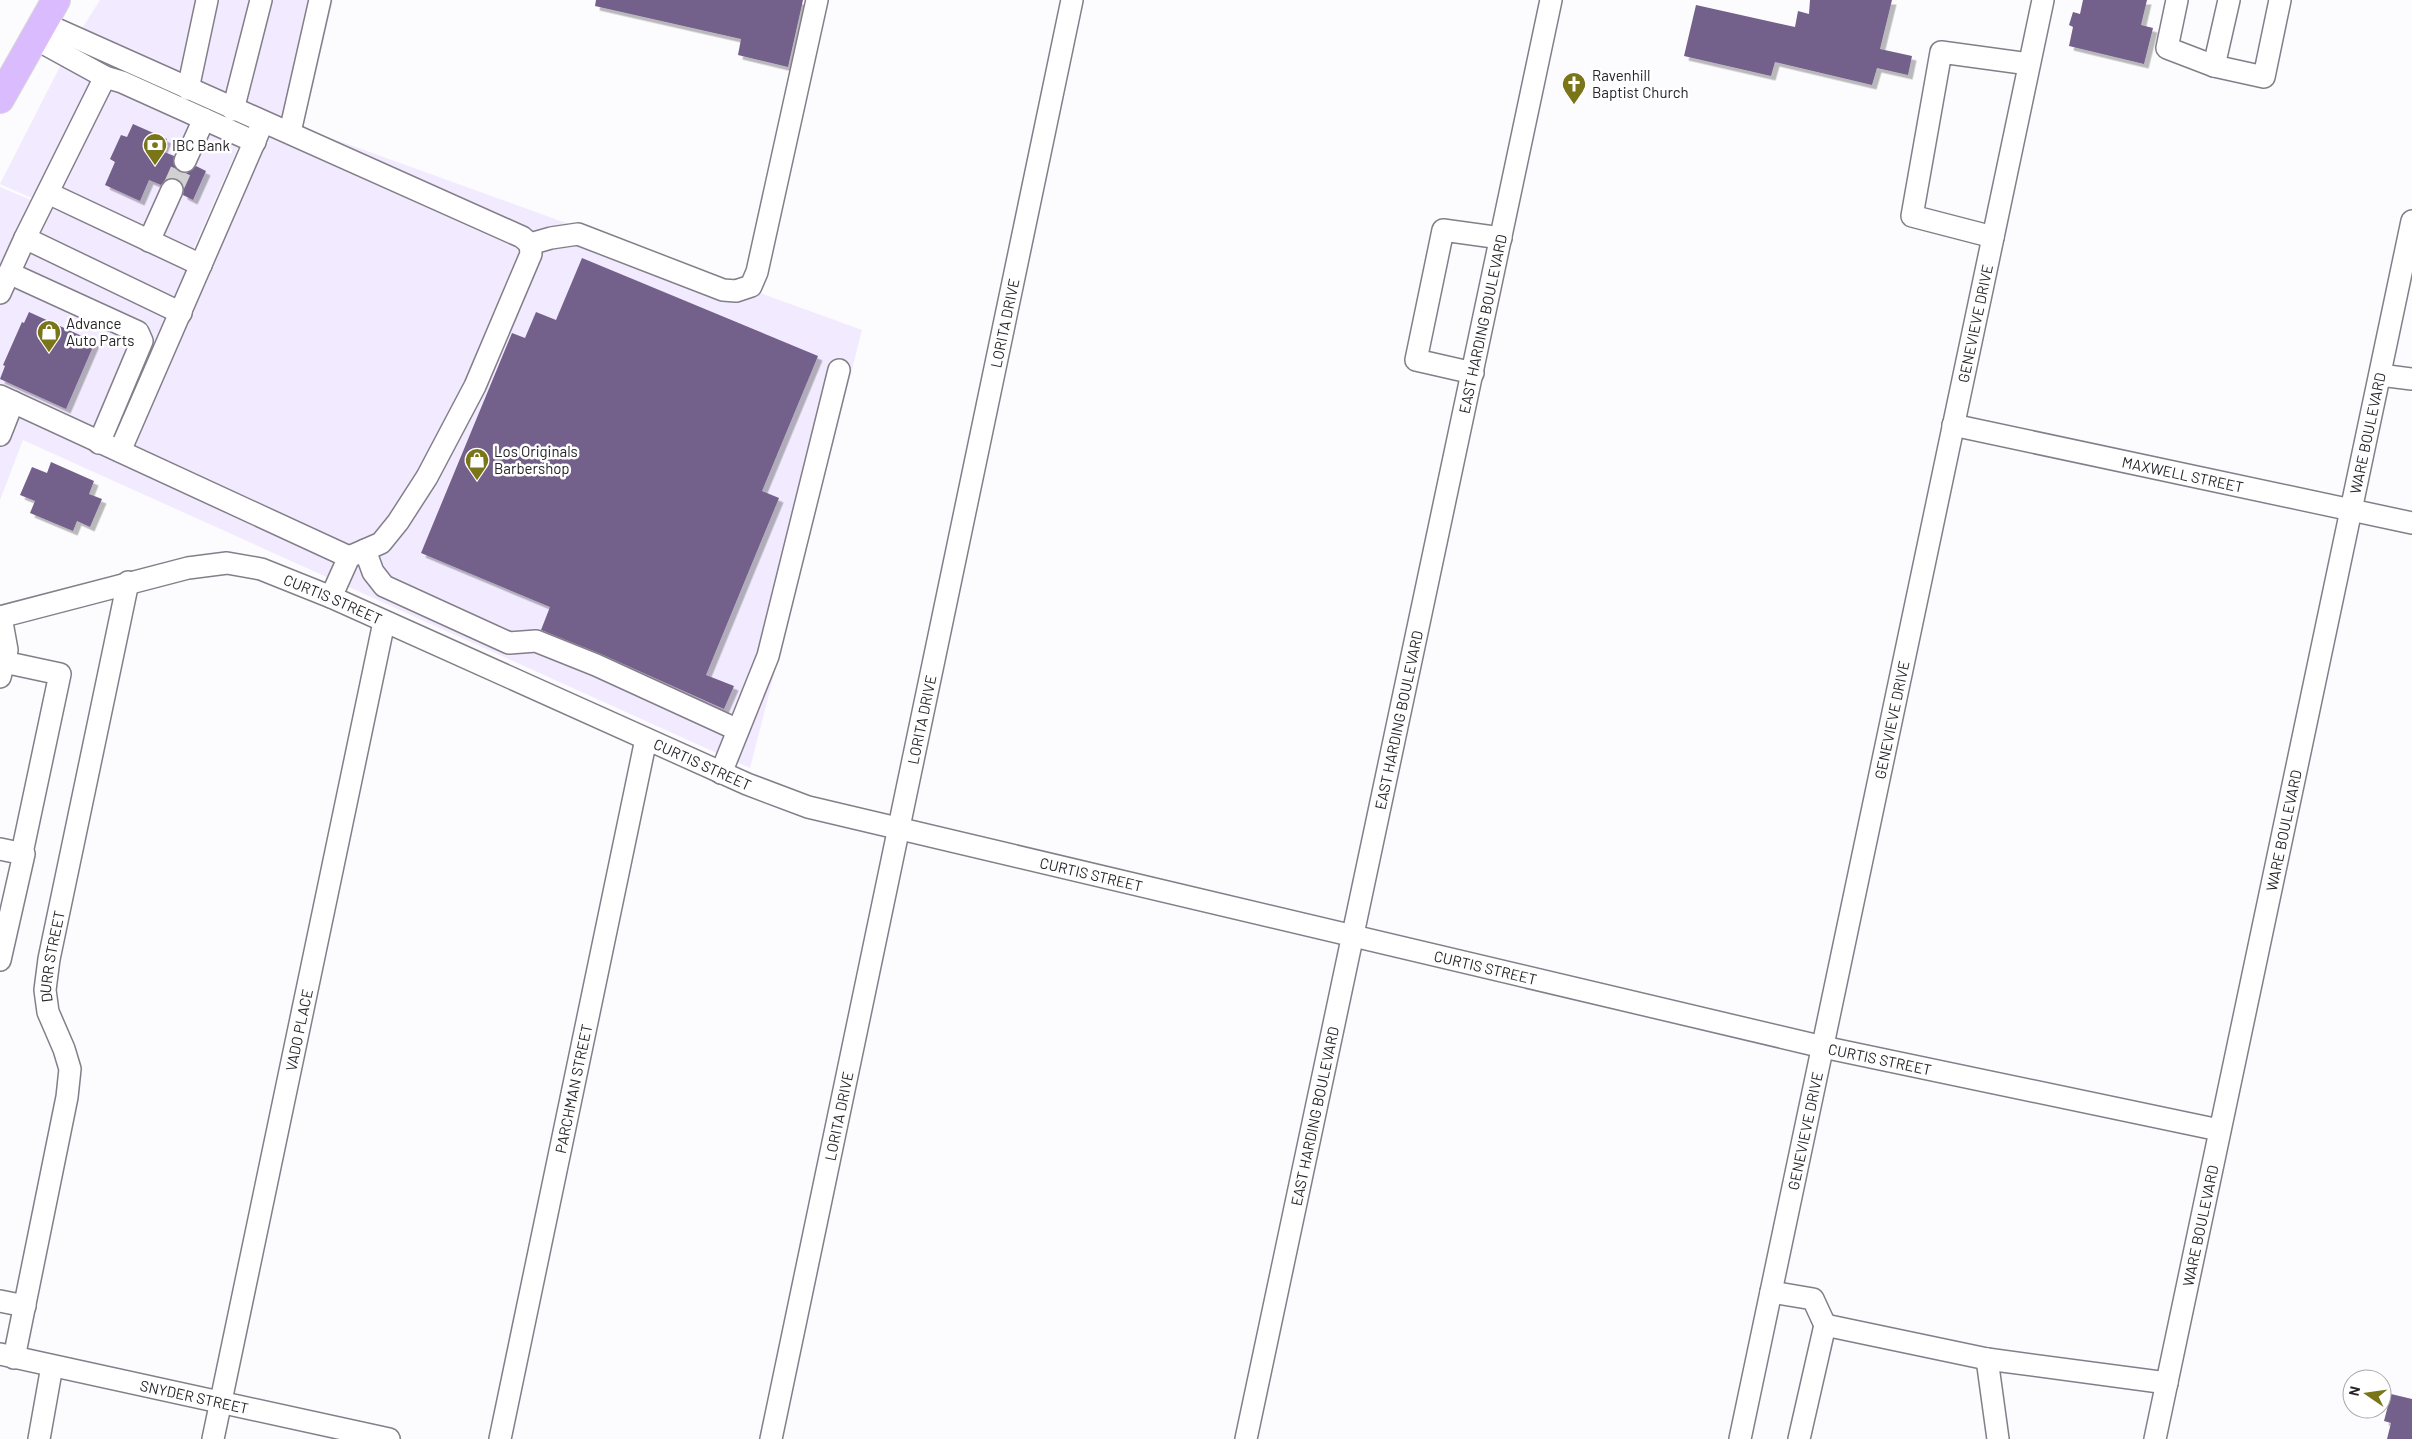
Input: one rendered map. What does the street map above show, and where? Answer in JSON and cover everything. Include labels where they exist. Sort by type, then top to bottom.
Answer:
[{"type":"main road","points":[[0,99],[44,20]]},
{"type":"street","points":[[188,89],[207,0]]},
{"type":"street","points":[[233,110],[261,0]]},
{"type":"street","points":[[290,132],[320,0]]},
{"type":"street","points":[[530,244],[551,238],[578,234],[723,290],[736,291],[751,286],[757,272],[817,0]]},
{"type":"street","name":"LORITA DRIVE","points":[[771,1439],[1072,0]]},
{"type":"street","name":"EAST HARDING BOULEVARD","points":[[1246,1439],[1354,937],[1551,0]]},
{"type":"street","name":"GENEVIEVE DRIVE","points":[[1740,1439],[2043,0]]},
{"type":"street","points":[[2177,0],[2167,48],[2214,66],[2264,77],[2280,0]]},
{"type":"street","points":[[2214,66],[2228,0]]},
{"type":"street","points":[[44,20],[233,110],[290,132],[522,237],[530,244],[531,254],[475,386],[451,433],[398,522],[381,543],[357,554],[331,598]]},
{"type":"street","points":[[44,20],[106,77],[122,82],[255,142]]},
{"type":"street","points":[[1993,236],[1912,216],[1941,52],[2030,64]]},
{"type":"street","points":[[0,293],[25,238],[106,77]]},
{"type":"street","points":[[184,161],[204,119]]},
{"type":"street","points":[[120,452],[263,122]]},
{"type":"street","points":[[149,241],[172,190]]},
{"type":"street","points":[[48,193],[201,265]]},
{"type":"street","name":"WARE BOULEVARD","points":[[2155,1439],[2351,510],[2380,375],[2408,259],[2412,221]]},
{"type":"street","points":[[1473,374],[1416,360],[1443,230],[1501,238]]},
{"type":"street","points":[[25,238],[180,313]]},
{"type":"street","points":[[9,273],[138,332],[142,341],[99,443]]},
{"type":"street","points":[[721,773],[768,656],[839,370]]},
{"type":"street","points":[[2380,375],[2412,379]]},
{"type":"street","points":[[0,435],[6,399],[99,443],[357,554],[384,586],[509,643],[536,641],[596,665],[738,730]]},
{"type":"street","name":"MAXWELL STREET","points":[[1953,425],[2412,523]]},
{"type":"street","name":"CURTIS STREET","points":[[1,617],[128,582],[188,568],[227,563],[261,569],[331,598],[721,773],[808,807],[1823,1047],[2219,1130]]},
{"type":"street","name":"DURR STREET","points":[[7,1356],[25,1306],[67,1097],[70,1069],[64,1049],[48,1012],[45,990],[49,959],[128,582]]},
{"type":"street","points":[[0,960],[24,854],[22,853],[60,674],[2,668],[7,650],[1,617]]},
{"type":"street","name":"VADO PLACE","points":[[213,1439],[384,622]]},
{"type":"street","name":"PARCHMAN STREET","points":[[500,1439],[646,739]]},
{"type":"street","points":[[0,849],[22,853]]},
{"type":"street","points":[[1771,1292],[1813,1299],[1825,1324],[1799,1439]]},
{"type":"street","points":[[0,1301],[25,1306]]},
{"type":"street","points":[[1825,1324],[1988,1359],[2166,1382]]},
{"type":"street","name":"SNYDER STREET","points":[[7,1356],[389,1439]]},
{"type":"street","points":[[1988,1359],[1998,1439]]},
{"type":"street","points":[[39,1439],[52,1366]]},
{"type":"shaded area","points":[[100,0],[333,0],[303,128],[862,330],[750,768],[23,440],[0,500],[0,187],[140,246],[0,184],[69,49],[245,132],[186,266],[188,267],[248,130],[71,46]]},
{"type":"building","points":[[596,0],[803,0],[788,67],[738,55],[741,39],[595,6]]},
{"type":"building","points":[[1810,0],[1892,0],[1880,49],[1912,56],[1908,75],[1877,68],[1872,85],[1775,62],[1771,76],[1684,56],[1696,5],[1795,27],[1798,11],[1809,14]]},
{"type":"building","points":[[2083,0],[2147,0],[2141,25],[2153,28],[2144,64],[2069,46],[2073,27],[2069,25],[2073,12],[2080,14]]},
{"type":"building","name":"IBC Bank","points":[[133,124],[167,139],[162,151],[174,156],[173,163],[179,172],[187,173],[196,166],[206,171],[193,200],[183,195],[184,188],[182,182],[171,178],[165,180],[161,185],[149,180],[140,201],[105,185],[115,162],[110,159],[121,135],[127,137]]},
{"type":"building","points":[[582,258],[818,356],[762,491],[779,498],[706,675],[734,686],[724,709],[601,654],[541,630],[550,607],[421,553],[512,333],[525,338],[536,312],[556,320]]},
{"type":"building","name":"Advance Auto Parts","points":[[29,312],[95,342],[66,409],[0,379],[5,366],[3,365],[22,322],[24,323]]},
{"type":"building","points":[[51,462],[94,481],[89,494],[102,499],[90,527],[77,521],[73,531],[30,513],[35,501],[20,495],[32,467],[47,473]]},
{"type":"building","points":[[2392,1394],[2412,1399],[2412,1439],[2387,1439],[2391,1423],[2384,1421],[2385,1419],[2392,1419]]},
{"type":"tunnel","points":[[172,190],[185,161]]},
{"type":"place","name":"Ravenhill Baptist Church","points":[[1574,105]]},
{"type":"place","name":"IBC Bank","points":[[155,166]]},
{"type":"place","name":"Advance Auto Parts","points":[[49,353]]},
{"type":"place","name":"Los Originals Barbershop","points":[[477,481]]}]
